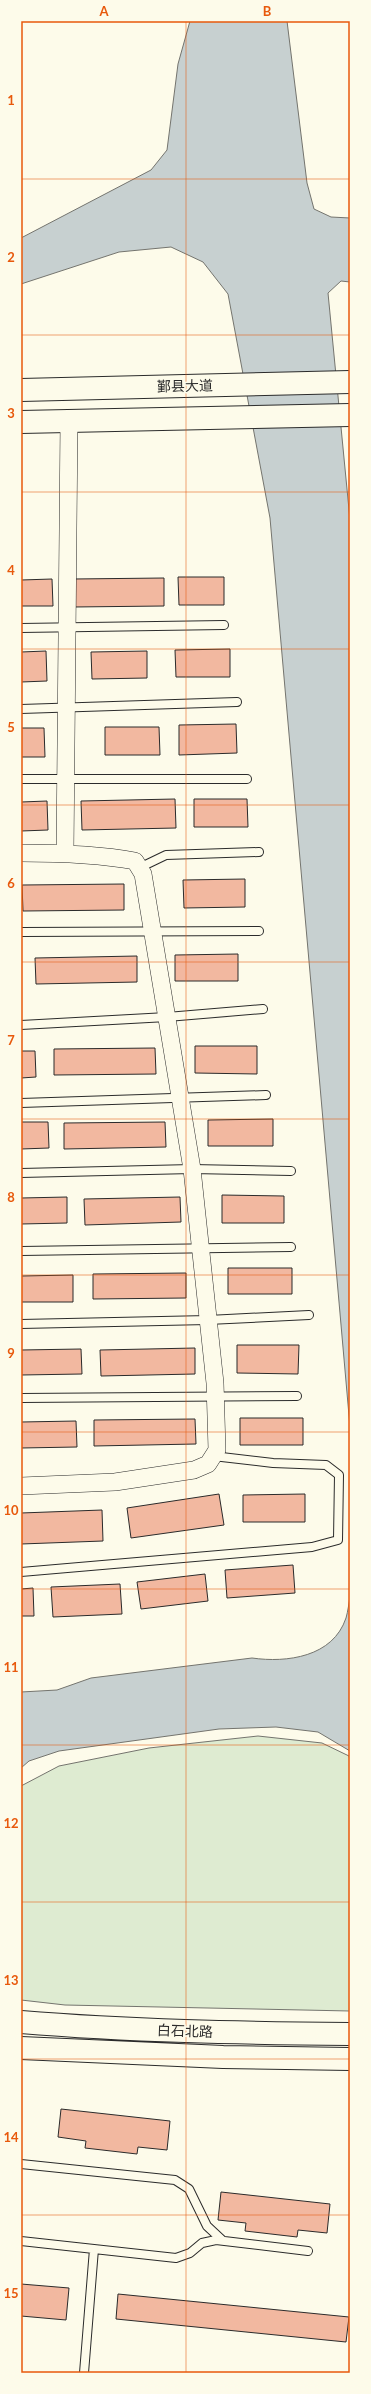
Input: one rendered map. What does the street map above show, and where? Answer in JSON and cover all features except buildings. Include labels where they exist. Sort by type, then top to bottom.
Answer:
[{"type":"main road","name":"鄞县大道","points":[[21,390],[350,382]]},
{"type":"main road","points":[[21,422],[350,415]]},
{"type":"main road","name":"白石北路","points":[[21,2022],[78,2027],[224,2033],[350,2034]]},
{"type":"main road","name":"白石北路","points":[[21,2048],[223,2057],[350,2059]]},
{"type":"street","points":[[65,852],[69,421]]},
{"type":"street","points":[[21,853],[65,852],[135,861],[143,874],[192,1169],[215,1398],[217,1450],[208,1464],[194,1470],[115,1482],[21,1486]]},
{"type":"lane","points":[[21,628],[224,625]]},
{"type":"lane","points":[[21,709],[237,702]]},
{"type":"lane","points":[[21,780],[247,779]]},
{"type":"lane","points":[[139,868],[166,855],[259,852]]},
{"type":"lane","points":[[21,932],[258,932]]},
{"type":"lane","points":[[21,1025],[167,1017],[263,1008]]},
{"type":"lane","points":[[21,1103],[266,1095]]},
{"type":"lane","points":[[21,1173],[192,1169],[291,1171]]},
{"type":"lane","points":[[21,1251],[201,1247],[291,1247]]},
{"type":"lane","points":[[21,1324],[208,1320],[309,1315]]},
{"type":"lane","points":[[21,1398],[215,1398],[297,1396]]},
{"type":"lane","points":[[21,1572],[312,1546],[338,1540],[339,1475],[326,1465],[272,1463],[213,1456]]},
{"type":"lane","points":[[21,2164],[175,2180],[189,2189],[207,2226],[222,2240]]},
{"type":"lane","points":[[21,2241],[176,2258],[190,2253],[202,2242],[207,2226]]},
{"type":"lane","points":[[202,2242],[222,2240],[308,2251]]},
{"type":"lane","points":[[84,2373],[94,2249]]},
{"type":"green space","points":[[258,1736],[322,1743],[349,1756],[350,2011],[65,2005],[21,2000],[21,1786],[59,1766],[149,1748]]},
{"type":"shaded area","points":[[190,21],[287,21],[307,183],[314,209],[331,217],[350,218],[350,282],[341,281],[328,293],[350,520],[350,1427],[270,518],[228,294],[203,262],[171,247],[119,252],[21,284],[21,238],[151,170],[167,150],[178,64]]},
{"type":"shaded area","points":[[350,1596],[350,1751],[318,1732],[276,1727],[219,1729],[59,1751],[29,1761],[21,1768],[21,1692],[57,1690],[91,1678],[252,1658],[294,1658],[320,1649],[331,1641],[340,1631],[346,1618]]}]
